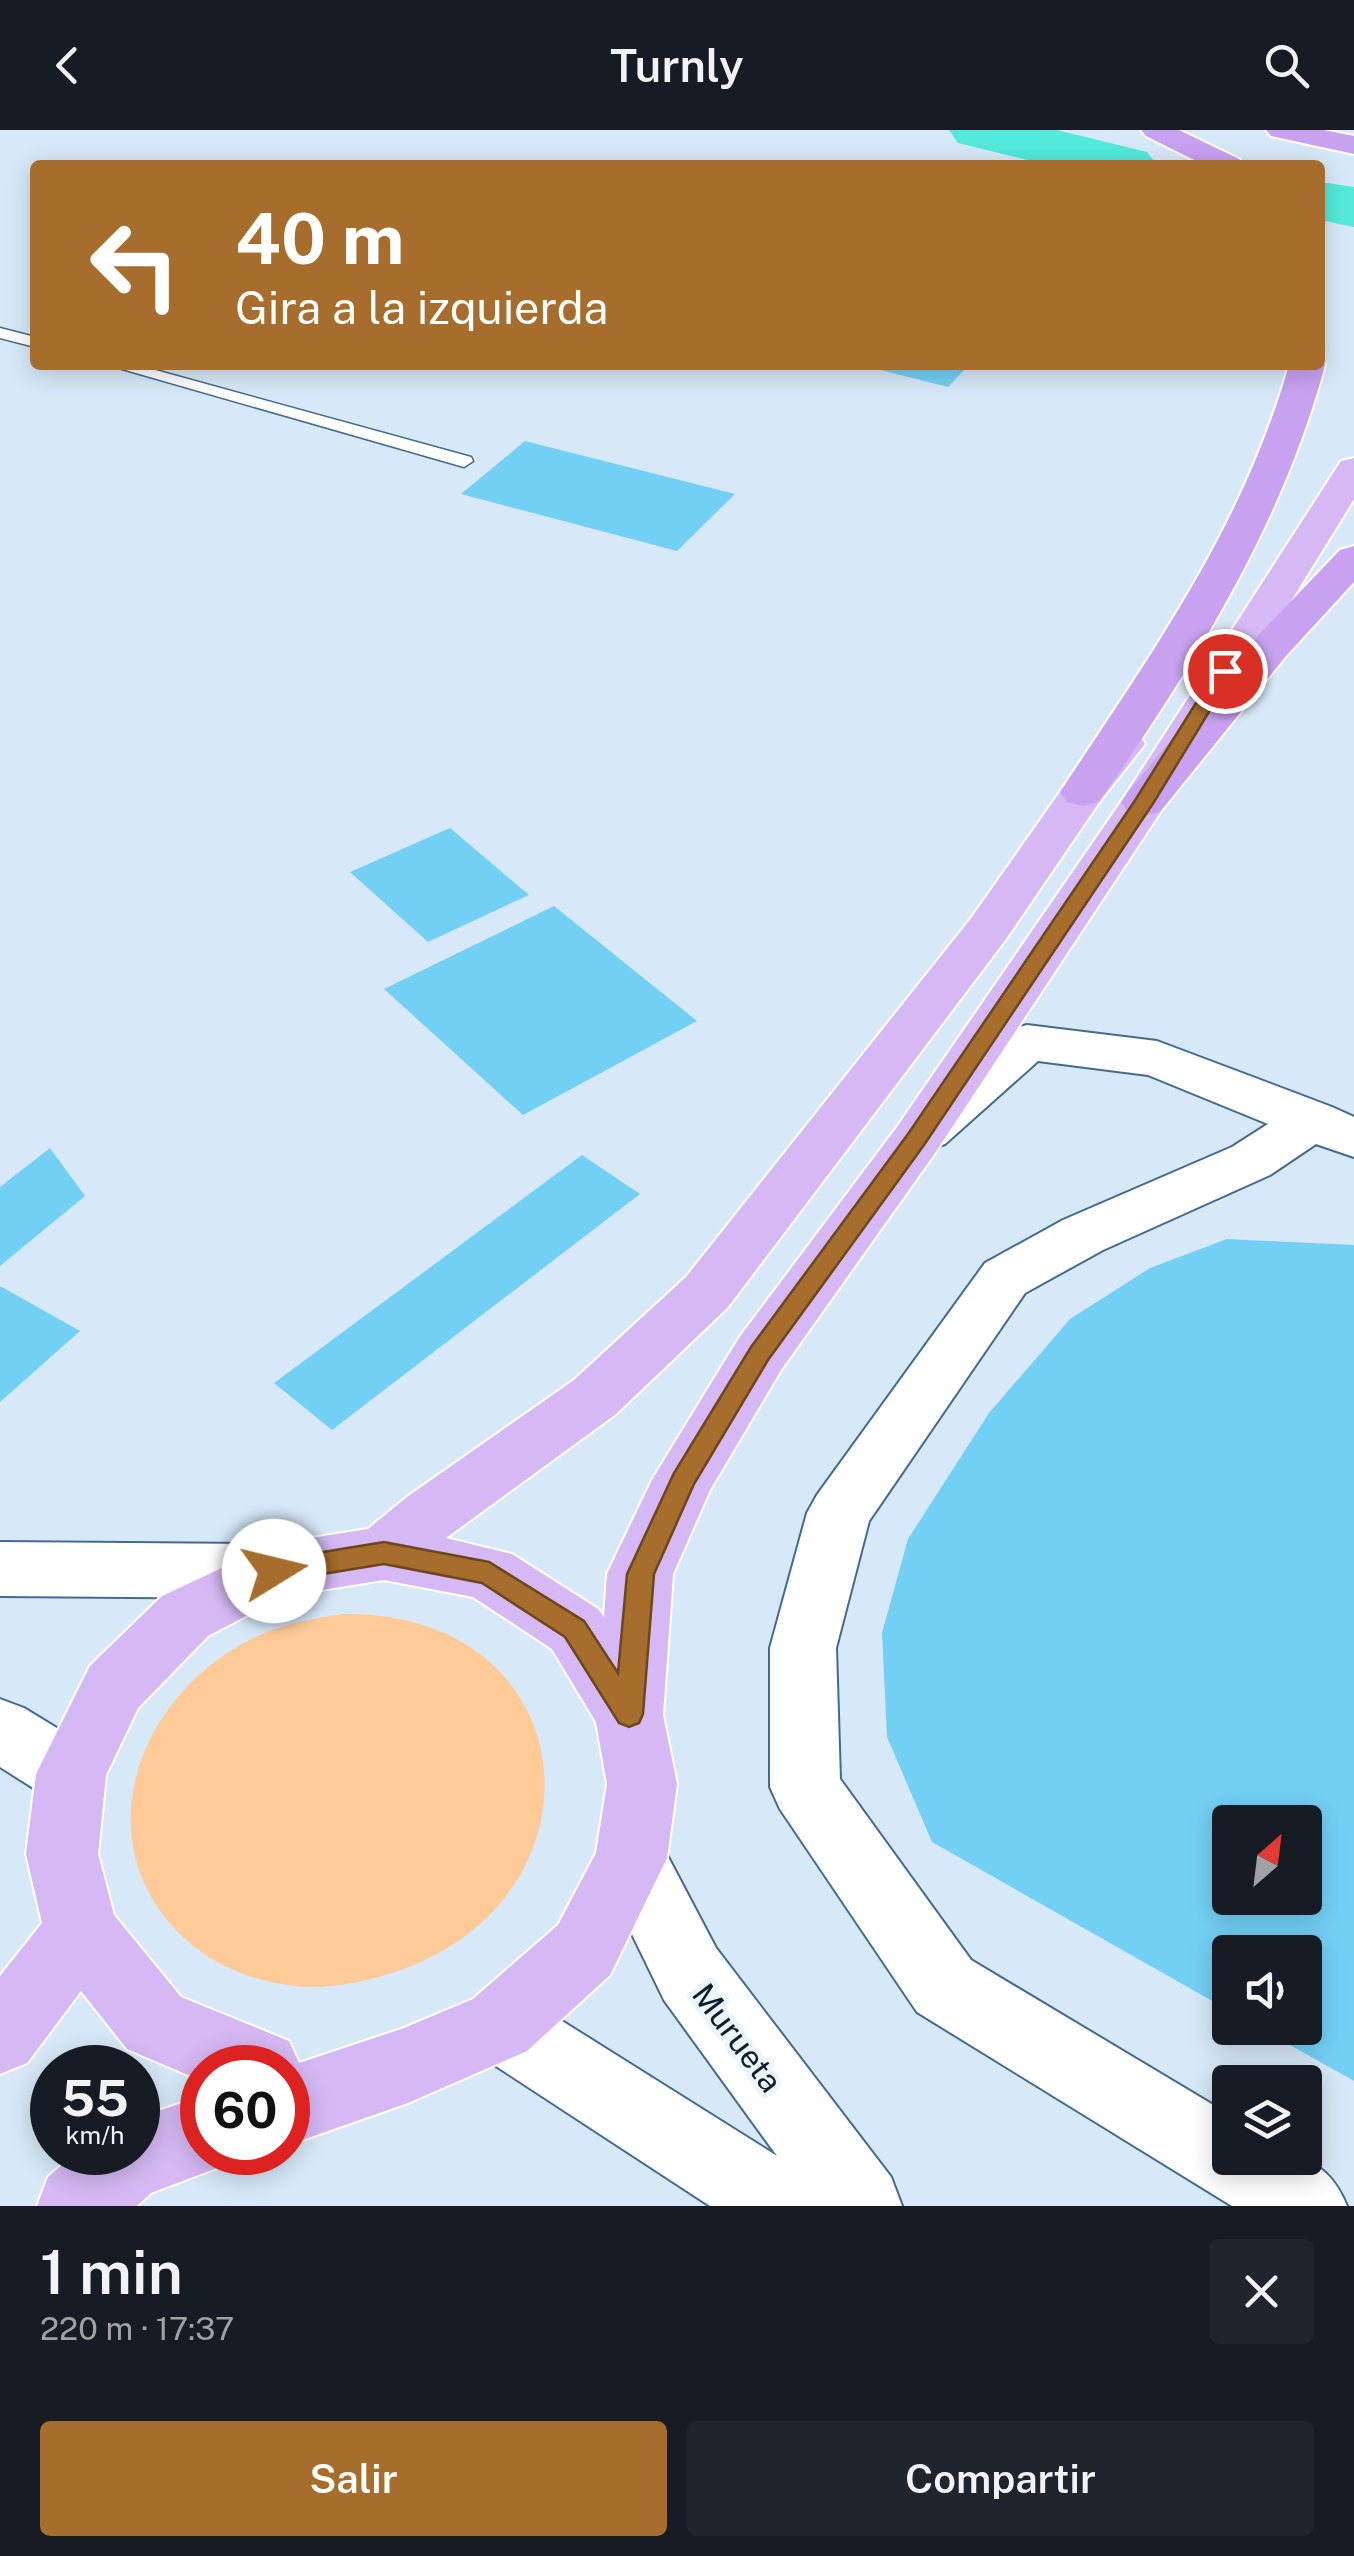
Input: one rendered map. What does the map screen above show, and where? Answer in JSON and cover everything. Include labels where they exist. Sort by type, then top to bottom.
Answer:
[{"type":"highway","points":[[1156,130],[1218,160]]},
{"type":"highway","points":[[1280,130],[1354,145]]},
{"type":"highway","points":[[1083,792],[1234,558],[1288,442],[1306,370]]},
{"type":"highway","points":[[1144,802],[1271,647],[1354,558]]},
{"type":"main road","points":[[384,1553],[429,1515],[595,1397],[707,1292],[989,928],[1083,792],[1354,466]]},
{"type":"main road","points":[[310,2098],[408,2065],[500,2025],[584,1950],[631,1858],[642,1784],[629,1714],[640,1574],[683,1480],[760,1354],[916,1140],[1144,802],[1354,466]]},
{"type":"main road","points":[[207,2045],[154,2023],[80,1932],[62,1854],[71,1774],[114,1687],[185,1616],[274,1571],[384,1553],[489,1573],[575,1629],[629,1714]]},
{"type":"main road","points":[[0,2036],[80,1932]]},
{"type":"main road","points":[[310,2070],[408,2065]]},
{"type":"main road","points":[[77,2206],[126,2162],[180,2144]]},
{"type":"street","points":[[916,1140],[1027,1042],[1157,1059],[1334,1129]]},
{"type":"street","points":[[1307,2206],[944,1986],[805,1786],[803,1648],[840,1513],[1005,1278],[1082,1235],[1334,1129]]},
{"type":"street","points":[[0,1569],[274,1571]]},
{"type":"street","points":[[0,1730],[71,1774]]},
{"type":"street","name":"Murueta","points":[[631,1858],[690,1974],[862,2206]]},
{"type":"street","points":[[500,2025],[782,2206]]},
{"type":"lane","points":[[0,332],[30,341]]},
{"type":"lane","points":[[135,370],[464,461]]},
{"type":"shaded area","points":[[343,1614],[423,1625],[484,1657],[524,1704],[543,1760],[541,1820],[518,1879],[473,1930],[406,1968],[379,1977],[323,1987],[278,1984],[245,1975],[200,1952],[175,1929],[149,1892],[134,1853],[131,1813],[137,1773],[153,1734],[176,1699],[206,1669],[266,1632]]},
{"type":"building","points":[[881,370],[964,370],[948,387]]},
{"type":"building","points":[[525,441],[735,494],[677,551],[461,494]]},
{"type":"building","points":[[450,828],[529,895],[428,942],[350,872]]},
{"type":"building","points":[[554,906],[697,1021],[523,1115],[384,989]]},
{"type":"building","points":[[50,1148],[85,1196],[0,1266],[0,1187]]},
{"type":"building","points":[[582,1155],[640,1194],[332,1430],[274,1383]]},
{"type":"building","points":[[1227,1239],[1354,1245],[1354,2081],[1290,2045],[1322,2045],[1322,1935],[1212,1935],[1212,2001],[932,1842],[887,1737],[882,1633],[908,1539],[989,1413],[1070,1319],[1150,1268]]},
{"type":"building","points":[[0,1286],[80,1331],[0,1402]]},
{"type":"waterway","points":[[980,130],[1104,160]]},
{"type":"waterway","points":[[1325,202],[1354,207]]},
{"type":"route","points":[[274,1571],[384,1553],[489,1573],[575,1629],[629,1714],[640,1574],[683,1480],[760,1354],[916,1140],[1144,802],[1225,671]]}]
